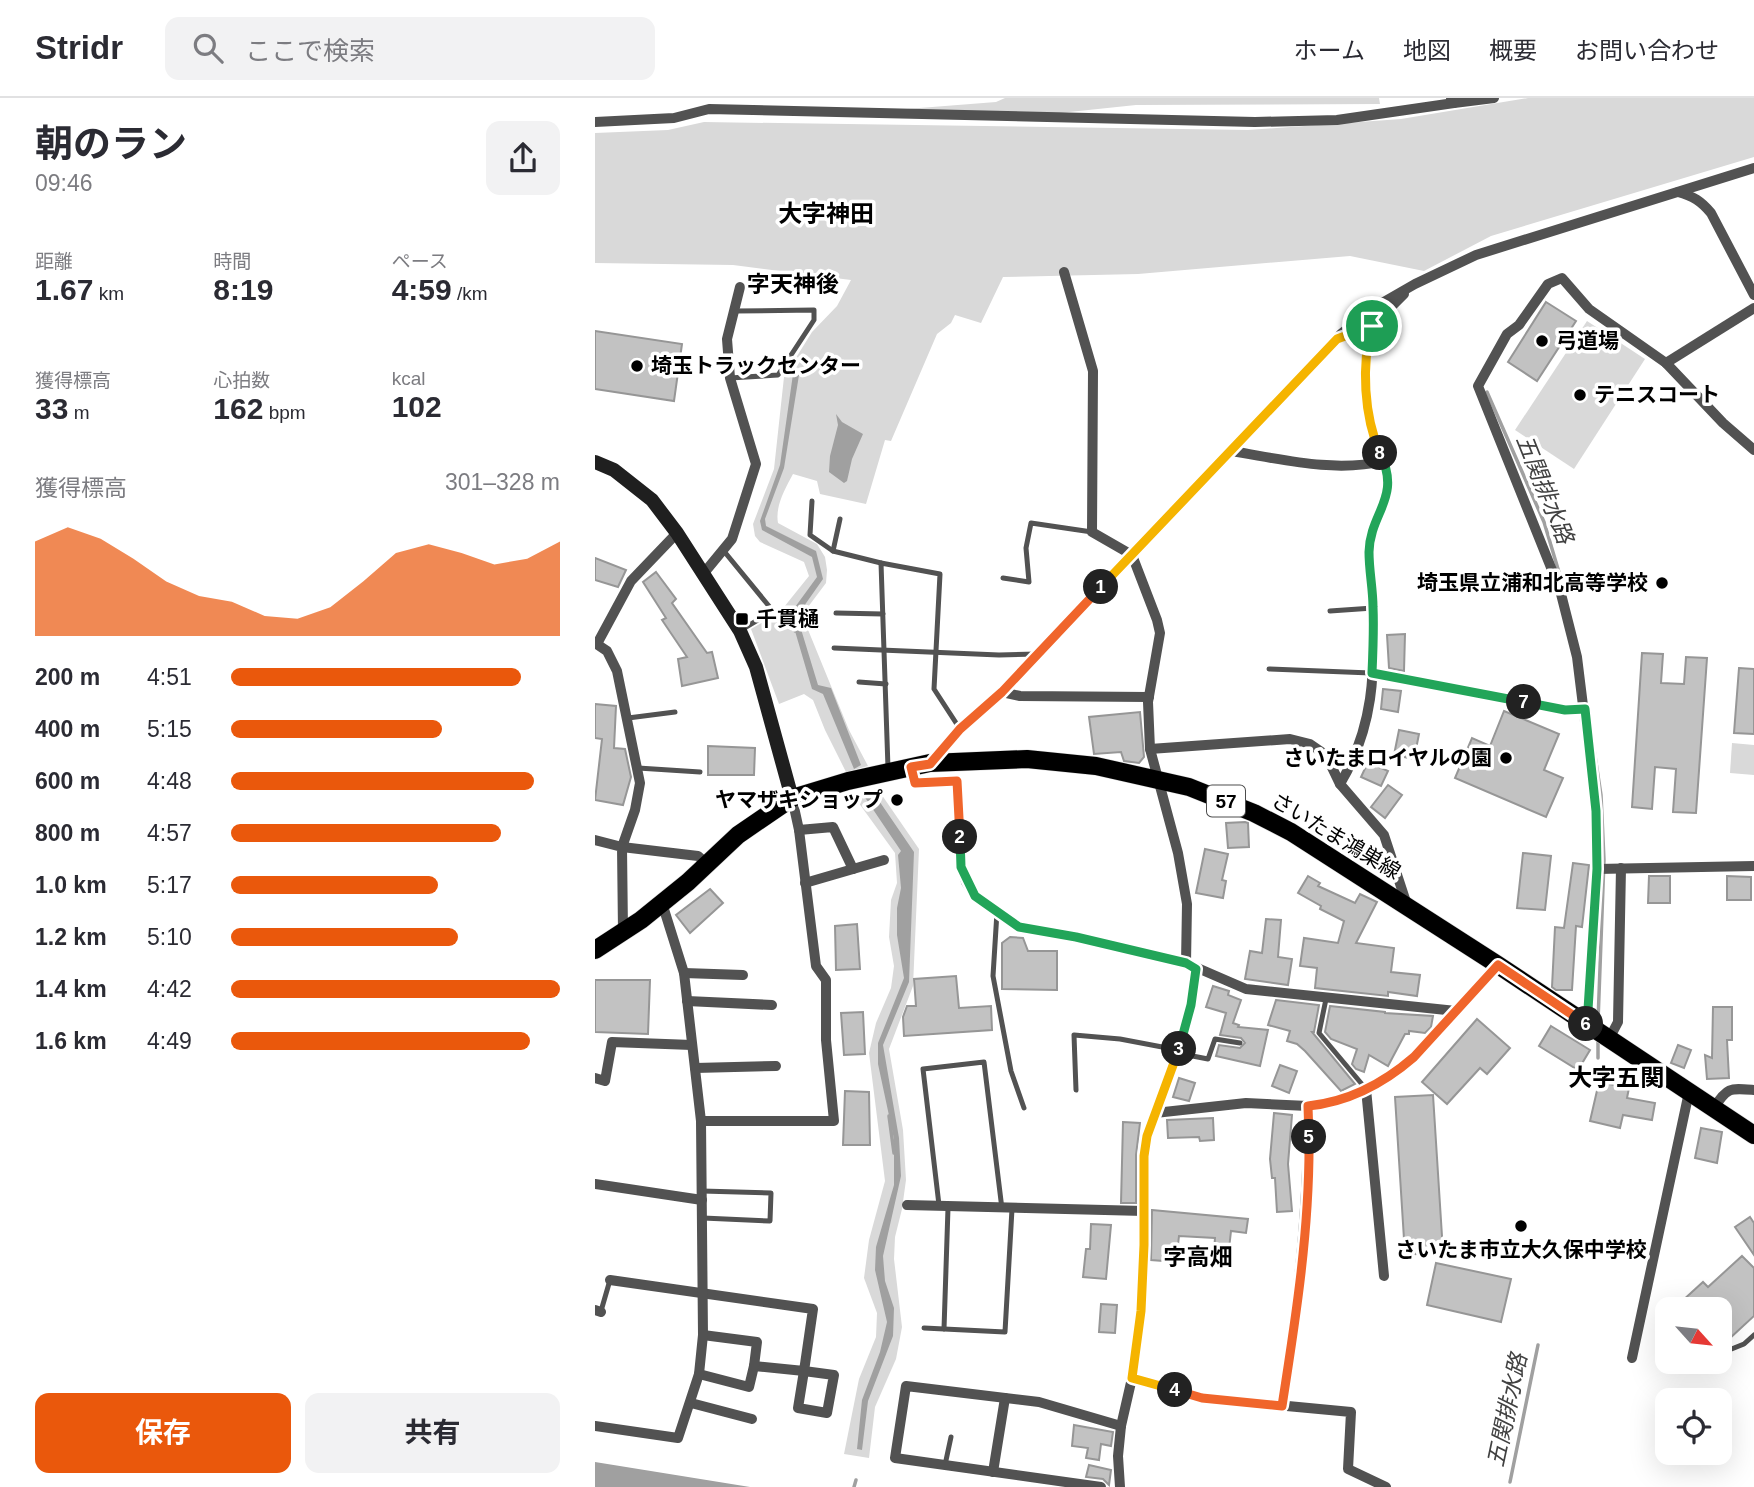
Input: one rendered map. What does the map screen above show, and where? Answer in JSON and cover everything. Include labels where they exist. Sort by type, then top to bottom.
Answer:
[{"type":"main road","name":"さいたま鴻巣線","points":[[595,950],[662,903],[739,835],[792,798],[848,781],[930,764],[1061,761],[1159,779],[1221,799],[1291,832],[1754,1135]]},
{"type":"street","points":[[595,122],[674,118],[709,109],[1255,122],[1337,120],[1452,100],[1494,98]]},
{"type":"street","points":[[930,764],[960,729],[1002,692],[1337,339],[1375,307],[1476,255],[1754,168]]},
{"type":"street","points":[[1678,192],[1693,196],[1711,213],[1754,295]]},
{"type":"street","points":[[1064,272],[1093,371],[1092,532],[1132,555],[1160,633],[1149,697],[1150,749],[1178,853],[1187,904],[1191,966],[1191,1005],[1178,1051],[1147,1136],[1144,1156],[1141,1311],[1132,1378],[1121,1426],[1118,1456],[1120,1487]]},
{"type":"street","points":[[1621,869],[1618,1022],[1598,1031],[1596,811],[1577,657],[1560,590],[1478,386],[1507,334],[1520,325],[1548,284],[1562,278],[1589,309],[1666,363],[1723,423],[1754,450]]},
{"type":"street","points":[[704,573],[732,538],[756,464],[730,378],[727,339],[740,287]]},
{"type":"street","points":[[1337,339],[1372,326],[1410,287]]},
{"type":"street","points":[[1666,363],[1754,308]]},
{"type":"street","points":[[1340,784],[1355,759],[1369,714],[1373,608],[1369,554],[1387,492],[1388,471],[1375,442],[1365,382],[1365,356],[1372,326]]},
{"type":"street","points":[[1231,451],[1312,464],[1349,466],[1384,461]]},
{"type":"street","points":[[595,462],[614,470],[652,500],[704,573],[740,631],[756,667],[792,798],[799,830],[816,966],[826,980],[825,1040],[834,1122],[701,1121]]},
{"type":"street","points":[[622,932],[622,846],[641,783],[617,671],[607,651],[596,643],[631,581],[677,533]]},
{"type":"street","points":[[1372,673],[1565,710],[1585,709]]},
{"type":"street","points":[[1002,692],[1020,696],[1149,697]]},
{"type":"street","points":[[1150,749],[1290,739],[1310,744],[1326,755],[1340,784],[1384,835],[1407,906]]},
{"type":"street","points":[[911,767],[915,783],[957,781],[961,867],[975,896],[1019,927],[1076,937],[1191,966],[1246,989],[1456,1011]]},
{"type":"street","points":[[799,830],[833,827],[853,869]]},
{"type":"street","points":[[595,840],[698,856],[707,864]]},
{"type":"street","points":[[805,883],[884,860]]},
{"type":"street","points":[[1597,869],[1754,866]]},
{"type":"street","points":[[595,1426],[678,1438],[699,1374],[704,1294],[701,1121],[684,973],[662,903]]},
{"type":"street","points":[[1155,1113],[1246,1103],[1308,1106],[1339,1101],[1399,1070],[1498,965]]},
{"type":"street","points":[[684,973],[743,975]]},
{"type":"street","points":[[687,1001],[772,1005]]},
{"type":"street","points":[[595,1078],[605,1080],[612,1042],[692,1045]]},
{"type":"street","points":[[695,1068],[776,1066]]},
{"type":"street","points":[[1366,1089],[1384,1276]]},
{"type":"street","points":[[1714,1108],[1729,1089],[1754,1090]]},
{"type":"street","points":[[1632,1358],[1689,1092]]},
{"type":"street","points":[[1282,1406],[1300,1289],[1309,1167],[1308,1106]]},
{"type":"street","points":[[595,1184],[702,1196]]},
{"type":"street","points":[[907,1205],[1144,1212]]},
{"type":"street","points":[[610,1280],[813,1309],[804,1371],[798,1408],[827,1412],[834,1375],[804,1371],[754,1366]]},
{"type":"street","points":[[699,1374],[749,1387],[757,1342],[703,1335]]},
{"type":"street","points":[[1132,1378],[1202,1398],[1351,1412],[1348,1469],[1362,1482],[1386,1487]]},
{"type":"street","points":[[1101,1487],[895,1458],[906,1386],[1039,1402],[1121,1426]]},
{"type":"street","points":[[993,1472],[1005,1398]]},
{"type":"street","points":[[691,1403],[752,1419]]},
{"type":"lane","points":[[730,378],[778,375],[814,320],[814,310],[733,311]]},
{"type":"lane","points":[[812,501],[810,535],[833,551],[940,574],[934,689],[960,729]]},
{"type":"lane","points":[[833,551],[840,519]]},
{"type":"lane","points":[[1003,578],[1029,582],[1026,548],[1031,523],[1092,532]]},
{"type":"lane","points":[[723,550],[773,611],[740,631]]},
{"type":"lane","points":[[881,563],[886,684],[881,774]]},
{"type":"lane","points":[[1329,611],[1373,608]]},
{"type":"lane","points":[[836,613],[883,614]]},
{"type":"lane","points":[[834,648],[884,652],[1038,654]]},
{"type":"lane","points":[[1269,669],[1372,673]]},
{"type":"lane","points":[[859,682],[886,684]]},
{"type":"lane","points":[[628,718],[675,712]]},
{"type":"lane","points":[[638,768],[699,772]]},
{"type":"lane","points":[[997,912],[993,976],[1011,1071],[1024,1108]]},
{"type":"lane","points":[[1327,997],[1319,1033],[1366,1089]]},
{"type":"lane","points":[[1076,1090],[1074,1035],[1119,1039],[1208,1059],[1215,1039],[1240,1043]]},
{"type":"lane","points":[[924,1328],[944,1329],[1005,1332],[1007,1209],[983,1062],[923,1069],[944,1208],[944,1329]]},
{"type":"lane","points":[[702,1196],[771,1194],[770,1221],[703,1218]]},
{"type":"lane","points":[[598,1311],[610,1280]]},
{"type":"lane","points":[[1733,1348],[1744,1344],[1754,1335]]},
{"type":"lane","points":[[945,1465],[951,1437]]},
{"type":"shaded area","points":[[1005,98],[1379,98],[1380,104],[1136,105],[1031,116],[894,110],[996,102]]},
{"type":"shaded area","points":[[1528,98],[1754,98],[1754,157],[1491,236],[1424,271],[1350,256],[1138,274],[1003,277],[981,323],[955,315],[951,323],[937,334],[891,441],[885,440],[866,504],[820,494],[817,481],[793,474],[779,504],[778,523],[817,544],[825,557],[826,583],[802,615],[849,730],[868,766],[846,772],[813,700],[804,694],[779,704],[751,629],[780,612],[809,576],[804,562],[760,542],[755,536],[753,524],[774,469],[784,377],[812,332],[837,306],[851,280],[733,265],[595,263],[595,133],[668,130],[704,122],[1248,130],[1401,119]]},
{"type":"shaded area","name":"テニスコート","points":[[1587,321],[1645,359],[1574,469],[1515,430]]},
{"type":"shaded area","points":[[793,374],[799,375],[784,468],[765,519],[766,526],[816,551],[823,579],[797,616],[818,685],[831,688],[861,765],[854,769],[823,694],[812,689],[790,614],[817,577],[812,557],[762,530],[760,521],[780,465]]},
{"type":"shaded area","points":[[836,414],[842,422],[863,434],[844,483],[829,472],[838,425]]},
{"type":"shaded area","points":[[1732,743],[1754,745],[1754,775],[1730,773]]},
{"type":"shaded area","points":[[877,788],[919,849],[913,986],[889,1049],[903,1130],[906,1180],[895,1237],[894,1259],[902,1327],[896,1359],[875,1407],[869,1458],[844,1454],[859,1379],[876,1337],[877,1313],[864,1278],[869,1240],[885,1181],[869,1053],[876,1023],[891,988],[894,966],[889,937],[891,900],[897,883],[895,853],[853,795]]},
{"type":"shaded area","points":[[871,789],[914,852],[909,982],[883,1045],[899,1138],[901,1176],[883,1256],[885,1281],[894,1308],[893,1336],[868,1401],[862,1450],[857,1449],[862,1400],[880,1352],[887,1322],[875,1270],[876,1247],[894,1185],[894,1139],[878,1064],[878,1043],[904,978],[897,935],[897,908],[901,888],[898,855],[901,851],[862,793]]},
{"type":"shaded area","points":[[595,1462],[750,1487],[595,1487]]},
{"type":"building","name":"弓道場","points":[[1546,302],[1576,321],[1537,381],[1508,362]]},
{"type":"building","name":"埼玉トラックセンター","points":[[595,331],[682,344],[674,401],[595,389]]},
{"type":"building","points":[[595,558],[626,570],[618,587],[595,580]]},
{"type":"building","points":[[656,572],[676,599],[672,603],[707,653],[712,652],[718,678],[682,686],[678,659],[687,657],[662,620],[666,618],[643,582]]},
{"type":"building","points":[[1405,634],[1404,671],[1389,668],[1387,635]]},
{"type":"building","points":[[1642,653],[1663,654],[1661,683],[1684,684],[1686,657],[1707,658],[1696,813],[1673,812],[1676,769],[1655,767],[1652,809],[1632,807]]},
{"type":"building","points":[[1739,668],[1754,669],[1754,734],[1734,733]]},
{"type":"building","points":[[1383,689],[1401,691],[1398,712],[1381,709]]},
{"type":"building","points":[[595,704],[616,706],[614,748],[625,749],[631,777],[623,805],[595,800],[602,739],[595,738]]},
{"type":"building","name":"さいたまロイヤルの園","points":[[1504,711],[1559,734],[1544,770],[1563,778],[1546,817],[1455,778],[1472,738],[1490,746]]},
{"type":"building","points":[[1140,712],[1144,757],[1139,763],[1124,761],[1121,752],[1094,754],[1089,717]]},
{"type":"building","points":[[1399,730],[1419,734],[1414,759],[1394,755]]},
{"type":"building","points":[[708,746],[755,748],[754,775],[708,775]]},
{"type":"building","points":[[1368,762],[1388,771],[1381,786],[1361,777]]},
{"type":"building","points":[[1388,785],[1402,795],[1385,818],[1371,807]]},
{"type":"building","points":[[1226,823],[1248,823],[1249,847],[1228,848]]},
{"type":"building","points":[[1205,849],[1228,854],[1222,880],[1226,881],[1223,898],[1196,893]]},
{"type":"building","points":[[1523,853],[1551,856],[1545,910],[1517,908]]},
{"type":"building","points":[[1573,863],[1589,865],[1582,927],[1576,926],[1572,990],[1556,990],[1552,987],[1555,927],[1564,928]]},
{"type":"building","points":[[1308,876],[1320,883],[1318,886],[1355,903],[1360,894],[1377,902],[1356,943],[1394,948],[1391,972],[1420,975],[1417,996],[1388,992],[1388,996],[1315,988],[1317,968],[1300,966],[1304,938],[1338,943],[1344,921],[1320,909],[1321,906],[1298,893]]},
{"type":"building","points":[[1649,876],[1670,876],[1670,903],[1648,903]]},
{"type":"building","points":[[1727,876],[1751,877],[1751,900],[1727,900]]},
{"type":"building","points":[[710,889],[723,903],[690,933],[676,915]]},
{"type":"building","points":[[1266,919],[1281,920],[1278,957],[1292,959],[1288,985],[1245,979],[1250,951],[1262,953]]},
{"type":"building","points":[[857,924],[860,969],[836,970],[835,926]]},
{"type":"building","points":[[1010,937],[1023,938],[1028,951],[1057,951],[1057,990],[1002,989],[1002,943]]},
{"type":"building","points":[[956,976],[959,1008],[991,1006],[992,1030],[904,1036],[903,1017],[907,1006],[916,1006],[914,979]]},
{"type":"building","points":[[595,980],[650,980],[648,1034],[595,1032]]},
{"type":"building","points":[[1213,986],[1229,991],[1228,995],[1241,1000],[1233,1023],[1239,1025],[1238,1027],[1268,1030],[1260,1066],[1216,1056],[1219,1045],[1240,1048],[1245,1043],[1241,1038],[1220,1035],[1226,1013],[1206,1007]]},
{"type":"building","points":[[1276,1000],[1319,1005],[1312,1032],[1355,1084],[1341,1091],[1305,1051],[1297,1044],[1287,1041],[1290,1031],[1268,1025]]},
{"type":"building","points":[[1330,1006],[1433,1016],[1431,1027],[1425,1033],[1409,1031],[1409,1034],[1405,1034],[1388,1066],[1369,1055],[1364,1072],[1352,1064],[1357,1049],[1331,1039],[1325,1032]]},
{"type":"building","points":[[1713,1007],[1732,1007],[1732,1040],[1727,1040],[1729,1078],[1707,1079],[1705,1055],[1712,1058]]},
{"type":"building","points":[[863,1012],[865,1054],[844,1055],[841,1013]]},
{"type":"building","points":[[1477,1019],[1510,1048],[1487,1074],[1480,1068],[1447,1104],[1422,1082]]},
{"type":"building","points":[[1551,1026],[1590,1050],[1578,1070],[1539,1046]]},
{"type":"building","points":[[1678,1045],[1691,1050],[1684,1068],[1671,1063]]},
{"type":"building","points":[[1280,1065],[1297,1071],[1289,1093],[1272,1086]]},
{"type":"building","points":[[1179,1078],[1195,1083],[1189,1101],[1173,1097]]},
{"type":"building","points":[[1599,1082],[1629,1088],[1627,1098],[1655,1103],[1652,1120],[1623,1115],[1620,1128],[1590,1121]]},
{"type":"building","points":[[845,1091],[869,1092],[870,1145],[843,1145]]},
{"type":"building","points":[[1433,1095],[1443,1252],[1405,1255],[1395,1097]]},
{"type":"building","points":[[1274,1113],[1292,1115],[1288,1164],[1292,1211],[1277,1212],[1275,1178],[1272,1178],[1270,1159]]},
{"type":"building","points":[[1213,1118],[1214,1140],[1200,1141],[1199,1137],[1168,1138],[1167,1120]]},
{"type":"building","points":[[1123,1122],[1140,1123],[1136,1155],[1136,1203],[1121,1203]]},
{"type":"building","points":[[1701,1128],[1722,1132],[1717,1163],[1695,1158]]},
{"type":"building","points":[[1152,1210],[1248,1219],[1246,1233],[1231,1231],[1227,1267],[1213,1265],[1215,1238],[1179,1236],[1176,1262],[1151,1260]]},
{"type":"building","points":[[1750,1217],[1754,1223],[1754,1255],[1735,1227]]},
{"type":"building","points":[[1091,1224],[1111,1225],[1106,1279],[1083,1277],[1086,1249],[1090,1249]]},
{"type":"building","points":[[1742,1256],[1754,1268],[1754,1316],[1733,1335],[1733,1297],[1686,1297],[1703,1282],[1708,1287]]},
{"type":"building","points":[[1436,1263],[1511,1279],[1501,1322],[1427,1305]]},
{"type":"building","points":[[1101,1304],[1117,1305],[1115,1333],[1099,1332]]},
{"type":"building","points":[[1074,1425],[1113,1432],[1111,1446],[1101,1444],[1099,1460],[1086,1458],[1088,1448],[1072,1446]]},
{"type":"building","points":[[1089,1465],[1111,1470],[1109,1485],[1103,1479],[1086,1477]]},
{"type":"waterway","name":"五関排水路","points":[[1487,392],[1544,522],[1561,579]]},
{"type":"waterway","points":[[792,615],[795,631]]},
{"type":"waterway","name":"五関排水路","points":[[1591,730],[1601,795],[1604,860],[1598,1022]]},
{"type":"waterway","name":"五関排水路","points":[[1598,1041],[1598,1058]]},
{"type":"waterway","points":[[889,1116],[894,1153]]},
{"type":"waterway","name":"五関排水路","points":[[1510,1482],[1538,1345]]},
{"type":"waterway","points":[[854,1487],[856,1480]]},
{"type":"place","name":"弓道場","points":[[1542,341]]},
{"type":"place","name":"埼玉トラックセンター","points":[[637,366]]},
{"type":"place","name":"テニスコート","points":[[1580,395]]},
{"type":"place","name":"埼玉県立浦和北高等学校","points":[[1662,583]]},
{"type":"place","name":"千貫樋","points":[[742,619]]},
{"type":"place","name":"さいたまロイヤルの園","points":[[1506,758]]},
{"type":"place","name":"ヤマザキショップ","points":[[897,800]]},
{"type":"place","name":"さいたま市立大久保中学校","points":[[1521,1226]]},
{"type":"district","name":"大字神田","points":[[826,214]]},
{"type":"district","name":"字天神後","points":[[793,284]]},
{"type":"district","name":"大字五関","points":[[1616,1078]]},
{"type":"district","name":"字高畑","points":[[1198,1257]]},
{"type":"route","points":[[1372,326],[1365,356],[1365,382],[1375,442],[1388,471],[1389,480],[1369,554],[1373,608],[1372,673],[1565,710],[1585,709],[1596,811],[1597,869],[1587,1025],[1498,965],[1399,1070],[1339,1101],[1308,1106],[1309,1167],[1300,1289],[1282,1406],[1202,1398],[1132,1378],[1141,1311],[1144,1156],[1147,1136],[1177,1053],[1191,1005],[1196,969],[1186,963],[1076,937],[1019,927],[997,912],[975,896],[961,867],[957,781],[915,783],[911,767],[930,764],[960,729],[1002,692],[1337,339],[1372,326]]}]
